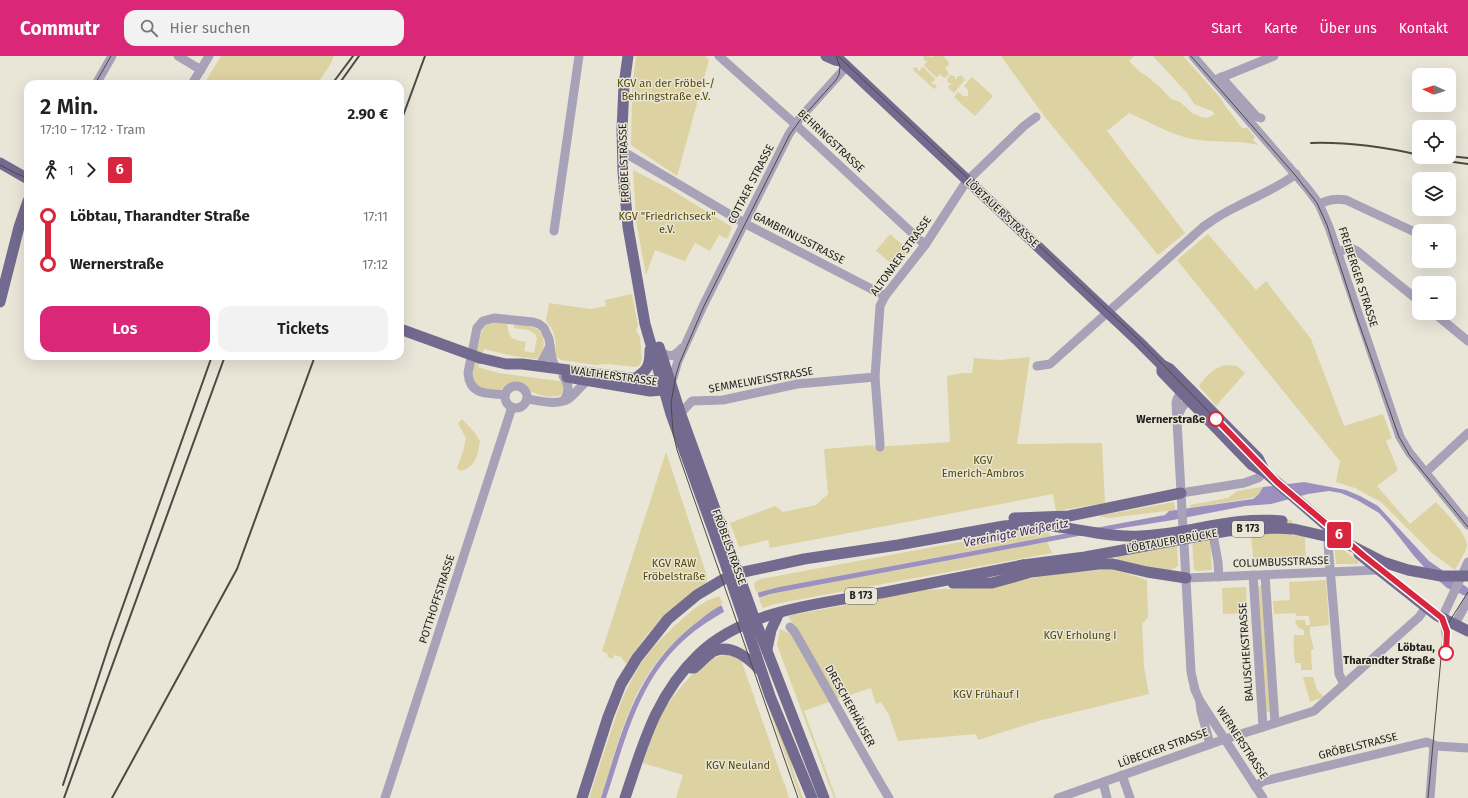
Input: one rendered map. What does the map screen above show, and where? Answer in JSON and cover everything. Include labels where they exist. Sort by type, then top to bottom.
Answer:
[{"type":"main road","name":"FRÖBELSTRASSE","points":[[628,56],[624,85],[622,151],[628,227],[645,324],[666,386],[680,414],[734,575]]},
{"type":"main road","name":"LÖBTAUER STRASSE","points":[[826,56],[835,60],[843,61],[1162,365],[1169,368],[1187,394],[1258,458],[1265,472],[1275,482],[1334,532]]},
{"type":"main road","points":[[0,163],[24,177]]},
{"type":"main road","points":[[0,302],[24,213]]},
{"type":"main road","name":"FRÖBELSTRASSE","points":[[640,293],[661,352],[671,414],[739,588],[749,618],[762,673],[778,717],[812,798]]},
{"type":"main road","name":"WALTHERSTRASSE","points":[[404,330],[480,358],[506,364],[522,370],[634,379],[666,386]]},
{"type":"main road","points":[[634,379],[647,369],[650,359],[650,341]]},
{"type":"main road","name":"WALTHERSTRASSE","points":[[506,364],[539,366],[588,380],[645,390],[655,391],[666,386]]},
{"type":"main road","points":[[867,550],[891,540],[996,521],[1022,518],[1069,516],[1182,498]]},
{"type":"main road","name":"LÖBTAUER BRÜCKE","points":[[867,550],[929,541],[1004,526],[1025,524],[1057,526],[1108,535],[1132,536],[1161,534],[1245,520],[1261,520],[1287,522],[1332,531],[1386,555],[1411,564],[1466,573]]},
{"type":"main road","name":"LÖBTAUER BRÜCKE","points":[[942,581],[1023,565],[1085,557],[1227,531],[1274,528],[1298,530],[1329,537],[1350,545],[1383,562],[1408,570],[1441,576],[1466,573]]},
{"type":"main road","name":"B 173","points":[[734,575],[804,559],[867,550]]},
{"type":"main road","points":[[1358,554],[1426,607],[1442,618],[1468,631]]},
{"type":"main road","points":[[942,581],[962,584],[992,583],[1031,572],[1100,564],[1113,564],[1147,572],[1186,578]]},
{"type":"main road","points":[[582,798],[615,697],[637,658],[668,619],[697,596],[734,575]]},
{"type":"main road","name":"B 173","points":[[779,613],[942,581]]},
{"type":"main road","points":[[625,798],[654,715],[686,667],[711,643],[749,618],[779,613]]},
{"type":"main road","points":[[767,649],[771,630],[779,613]]},
{"type":"main road","name":"FRÖBELSTRASSE","points":[[749,618],[767,649],[824,795]]},
{"type":"main road","points":[[686,667],[694,668],[713,652],[726,650],[734,651],[745,656],[762,673]]},
{"type":"main road","points":[[797,762],[798,776],[805,798]]},
{"type":"street","points":[[98,80],[112,56]]},
{"type":"street","points":[[178,56],[201,70]]},
{"type":"street","points":[[195,80],[209,56]]},
{"type":"street","points":[[554,231],[579,56]]},
{"type":"street","name":"BEHRINGSTRASSE","points":[[719,56],[795,124],[925,245]]},
{"type":"street","name":"FREIBERGER STRASSE","points":[[1193,56],[1218,78],[1319,204],[1327,223],[1400,437],[1409,452],[1468,525]]},
{"type":"street","points":[[1261,118],[1256,117],[1218,78],[1274,56]]},
{"type":"street","name":"COTTAER STRASSE","points":[[666,386],[744,223],[795,124],[843,61]]},
{"type":"street","name":"ALTONAER STRASSE","points":[[880,447],[875,377],[880,306],[884,296],[925,245],[967,180],[1036,117]]},
{"type":"street","name":"GAMBRINUSSTRASSE","points":[[622,151],[744,223],[884,296]]},
{"type":"street","points":[[1037,366],[1050,364],[1203,227],[1220,215],[1274,190],[1296,174]]},
{"type":"street","points":[[1319,204],[1328,200],[1346,200],[1412,231]]},
{"type":"street","points":[[1337,252],[1350,248],[1358,251],[1412,295]]},
{"type":"street","points":[[505,395],[477,391],[470,384],[468,373],[475,335],[480,324],[488,319],[494,318],[533,322],[544,328],[547,332],[552,359],[569,386],[567,396],[564,400]]},
{"type":"street","points":[[1443,320],[1468,340]]},
{"type":"street","points":[[539,366],[550,346]]},
{"type":"street","points":[[661,352],[671,356],[675,355],[685,346]]},
{"type":"street","name":"SEMMELWEISSTRASSE","points":[[680,414],[692,402],[723,400],[797,384],[875,377]]},
{"type":"street","points":[[527,399],[553,402],[564,400],[571,397],[582,384],[588,380]]},
{"type":"street","points":[[520,386],[526,391],[527,399],[520,408],[512,407],[506,402],[505,395],[509,388],[520,386]]},
{"type":"street","points":[[1183,528],[1178,416],[1176,403],[1177,397],[1187,394]]},
{"type":"street","name":"POTTHOFFSTRASSE","points":[[385,798],[512,407]]},
{"type":"street","points":[[1426,472],[1468,433]]},
{"type":"street","points":[[1182,498],[1244,483],[1258,478],[1265,472]]},
{"type":"street","points":[[1334,532],[1328,544],[1339,674],[1344,684]]},
{"type":"street","points":[[1214,540],[1219,577]]},
{"type":"street","name":"WERNERSTRASSE","points":[[1184,543],[1192,672],[1195,690],[1200,701],[1263,798]]},
{"type":"street","points":[[1442,618],[1449,601],[1466,573],[1468,562]]},
{"type":"street","name":"COLUMBUSSTRASSE","points":[[1186,578],[1378,570]]},
{"type":"street","name":"BALUSCHEKSTRASSE","points":[[1253,575],[1263,727]]},
{"type":"street","points":[[1265,575],[1275,723]]},
{"type":"street","points":[[1455,624],[1468,600]]},
{"type":"street","name":"LÜBECKER STRASSE","points":[[1058,798],[1210,744],[1314,711],[1419,617],[1426,607]]},
{"type":"street","name":"DRESCHERHÄUSER","points":[[790,627],[798,637],[866,761],[889,798]]},
{"type":"street","name":"WERNERSTRASSE","points":[[1200,701],[1201,711],[1210,744]]},
{"type":"street","name":"GRÖBELSTRASSE","points":[[1255,786],[1264,781],[1420,743],[1427,742],[1434,745],[1468,748]]},
{"type":"street","points":[[1430,798],[1434,745]]},
{"type":"street","points":[[1122,775],[1130,798]]},
{"type":"street","points":[[1103,782],[1107,798]]},
{"type":"green space","points":[[221,56],[334,56],[320,80],[206,80]]},
{"type":"green space","name":"KGV an der Fröbel-/ Behringstraße e.V.","points":[[636,56],[705,56],[709,60],[677,176],[631,145],[632,88]]},
{"type":"green space","points":[[924,56],[943,56],[949,62],[948,67],[945,67],[949,74],[945,78],[941,76],[941,74],[936,77],[924,66],[927,61],[925,61]]},
{"type":"green space","points":[[1001,56],[1134,56],[1129,61],[1141,73],[1161,88],[1171,99],[1180,102],[1192,113],[1201,117],[1206,118],[1214,115],[1212,111],[1194,104],[1187,93],[1153,56],[1183,56],[1219,96],[1242,128],[1247,128],[1255,137],[1253,140],[1258,145],[1206,141],[1181,136],[1129,113],[1107,131],[1185,233],[1158,255],[1045,117]]},
{"type":"green space","points":[[914,67],[918,68],[918,71],[920,71],[923,67],[935,79],[932,84],[935,84],[937,87],[934,89],[913,70]]},
{"type":"green space","points":[[950,75],[955,76],[955,79],[957,79],[957,77],[961,75],[965,80],[954,93],[948,88],[949,85],[951,85],[951,83],[948,83],[947,79]]},
{"type":"green space","points":[[972,77],[993,96],[975,116],[954,97],[958,92],[963,96],[968,96],[968,90],[964,86]]},
{"type":"green space","name":"KGV \"Friedrichseck\" e.V.","points":[[633,170],[670,189],[732,227],[727,239],[719,235],[710,251],[695,243],[685,261],[655,250],[646,275],[636,221]]},
{"type":"green space","points":[[890,234],[910,251],[896,267],[876,251]]},
{"type":"green space","points":[[1208,234],[1256,290],[1266,281],[1311,339],[1344,426],[1383,414],[1392,438],[1386,441],[1398,470],[1377,486],[1410,524],[1436,502],[1455,523],[1466,541],[1466,549],[1455,570],[1432,553],[1381,502],[1355,488],[1336,482],[1340,461],[1177,260]]},
{"type":"green space","points":[[632,294],[638,325],[636,331],[640,337],[642,359],[640,365],[636,367],[608,364],[595,365],[561,360],[556,357],[554,333],[546,321],[549,303],[590,309],[606,306],[605,300]]},
{"type":"green space","points":[[492,322],[507,323],[510,335],[514,339],[526,342],[524,351],[534,353],[537,338],[535,334],[528,330],[514,328],[514,324],[535,328],[542,335],[544,340],[542,356],[536,359],[513,356],[484,349],[478,367],[498,373],[559,381],[564,386],[562,394],[551,397],[543,396],[530,391],[519,384],[513,384],[505,388],[493,390],[486,389],[475,384],[472,371],[482,330],[485,326]]},
{"type":"green space","name":"KGV Emerich-Ambros","points":[[1030,357],[1017,444],[1102,443],[1105,503],[1056,511],[1053,494],[770,548],[768,540],[739,547],[730,523],[775,506],[783,512],[816,505],[828,494],[824,449],[873,445],[874,447],[950,442],[947,376],[972,373],[974,358],[1000,360]]},
{"type":"green space","points":[[1226,365],[1237,366],[1245,373],[1216,406],[1199,386],[1210,373],[1217,368]]},
{"type":"green space","points":[[462,419],[480,441],[475,460],[469,467],[460,471],[457,468],[466,438],[458,423]]},
{"type":"green space","name":"KGV RAW Fröbelstraße","points":[[666,452],[707,576],[707,580],[705,584],[666,614],[646,636],[626,664],[621,657],[614,655],[613,659],[607,657],[608,654],[602,651]]},
{"type":"green space","points":[[1263,487],[1259,494],[1253,498],[1190,508],[1190,505],[1228,498],[1237,491]]},
{"type":"green space","points":[[1174,502],[1175,510],[1109,518],[1098,516]]},
{"type":"green space","points":[[1268,517],[1292,520],[1292,535],[1305,537],[1306,565],[1254,567],[1251,535],[1269,534]]},
{"type":"green space","points":[[1046,529],[1051,536],[779,587],[756,593],[754,583],[760,579],[1025,530],[1026,532]]},
{"type":"green space","points":[[1210,538],[1212,570],[1196,571],[1194,569],[1192,541]]},
{"type":"green space","points":[[1047,542],[1052,553],[775,604],[763,608],[758,598],[770,594]]},
{"type":"green space","points":[[1177,544],[1178,566],[1169,571],[1118,562],[1115,555]]},
{"type":"green space","points":[[1334,544],[1358,561],[1358,564],[1336,564]]},
{"type":"green space","name":"KGV Erholung I","points":[[1113,569],[1147,580],[1148,617],[1142,624],[1144,667],[1149,694],[1038,721],[978,740],[976,734],[898,741],[889,715],[881,702],[876,704],[871,688],[837,699],[795,626],[788,617],[925,590],[975,588],[1056,574]]},
{"type":"green space","points":[[1326,580],[1329,625],[1310,627],[1310,634],[1314,649],[1311,650],[1312,670],[1301,670],[1301,663],[1295,663],[1294,635],[1304,635],[1304,630],[1298,627],[1295,620],[1305,620],[1306,625],[1310,625],[1309,616],[1296,616],[1296,613],[1274,614],[1273,601],[1290,600],[1289,582]]},
{"type":"green space","points":[[1256,586],[1262,586],[1270,712],[1265,712]]},
{"type":"green space","points":[[1246,587],[1247,613],[1223,614],[1222,588]]},
{"type":"green space","points":[[719,596],[724,605],[718,607],[684,633],[653,666],[642,683],[626,720],[601,798],[589,798],[621,703],[638,668],[657,644],[687,615],[702,604]]},
{"type":"green space","points":[[780,629],[791,634],[832,701],[804,711],[836,798],[834,798],[777,645]]},
{"type":"green space","name":"KGV Neuland","points":[[725,655],[735,656],[741,660],[756,702],[754,703],[756,703],[771,745],[769,746],[771,746],[784,783],[782,784],[785,784],[789,798],[676,798],[683,775],[643,763],[657,724],[676,692],[706,663],[716,657]]},
{"type":"green space","points":[[757,674],[791,758],[793,770],[803,798],[800,798]]},
{"type":"green space","points":[[1303,677],[1313,677],[1317,690],[1324,697],[1310,702]]},
{"type":"shaded area","points":[[1304,482],[1346,490],[1378,506],[1429,561],[1468,588],[1468,597],[1447,588],[1424,567],[1379,513],[1357,500],[1341,493],[1329,491],[1308,494],[1271,504],[1245,506],[1110,530],[770,594],[723,612],[692,633],[672,652],[656,673],[643,695],[623,744],[606,798],[601,798],[624,727],[643,684],[656,664],[672,645],[691,627],[718,607],[740,598],[779,587],[1165,515],[1169,511],[1253,499],[1259,494],[1263,487]]},
{"type":"pier","points":[[757,591],[760,600],[725,614],[721,604]]},
{"type":"tram line","points":[[97,80],[111,56]]},
{"type":"tram line","points":[[798,798],[677,450],[673,432],[671,403],[680,362],[704,306],[790,134],[839,75],[840,67],[836,56]]},
{"type":"tram line","points":[[838,56],[1140,341],[1277,482],[1331,528]]},
{"type":"tram line","points":[[1191,56],[1295,175],[1317,203],[1327,225],[1356,315],[1399,437],[1410,456],[1468,527]]},
{"type":"tram line","points":[[0,165],[24,177]]},
{"type":"tram line","name":"6","points":[[1216,419],[1277,482],[1364,556],[1442,618],[1447,628],[1446,653]]},
{"type":"tram line","points":[[1354,552],[1435,616],[1441,627],[1442,647],[1428,798]]},
{"type":"tram line","points":[[1444,637],[1449,622],[1468,592]]},
{"type":"railway","points":[[335,80],[353,56]]},
{"type":"railway","points":[[342,80],[359,56]]},
{"type":"railway","points":[[404,113],[425,56]]},
{"type":"railway","points":[[1311,143],[1338,143],[1412,154]]},
{"type":"railway","points":[[1456,157],[1468,158]]},
{"type":"railway","points":[[1456,162],[1468,164]]},
{"type":"railway","points":[[63,785],[110,642],[211,360]]},
{"type":"railway","points":[[64,798],[224,360]]},
{"type":"railway","points":[[112,798],[237,569],[314,360]]},
{"type":"place","name":"Wernerstraße","points":[[1216,419]]},
{"type":"place","name":"Löbtau, Tharandter Straße","points":[[1446,653]]},
{"type":"water label","name":"Vereinigte Weißeritz","points":[[1016,533]]},
{"type":"park label","name":"KGV Frühauf I","points":[[986,694]]}]
